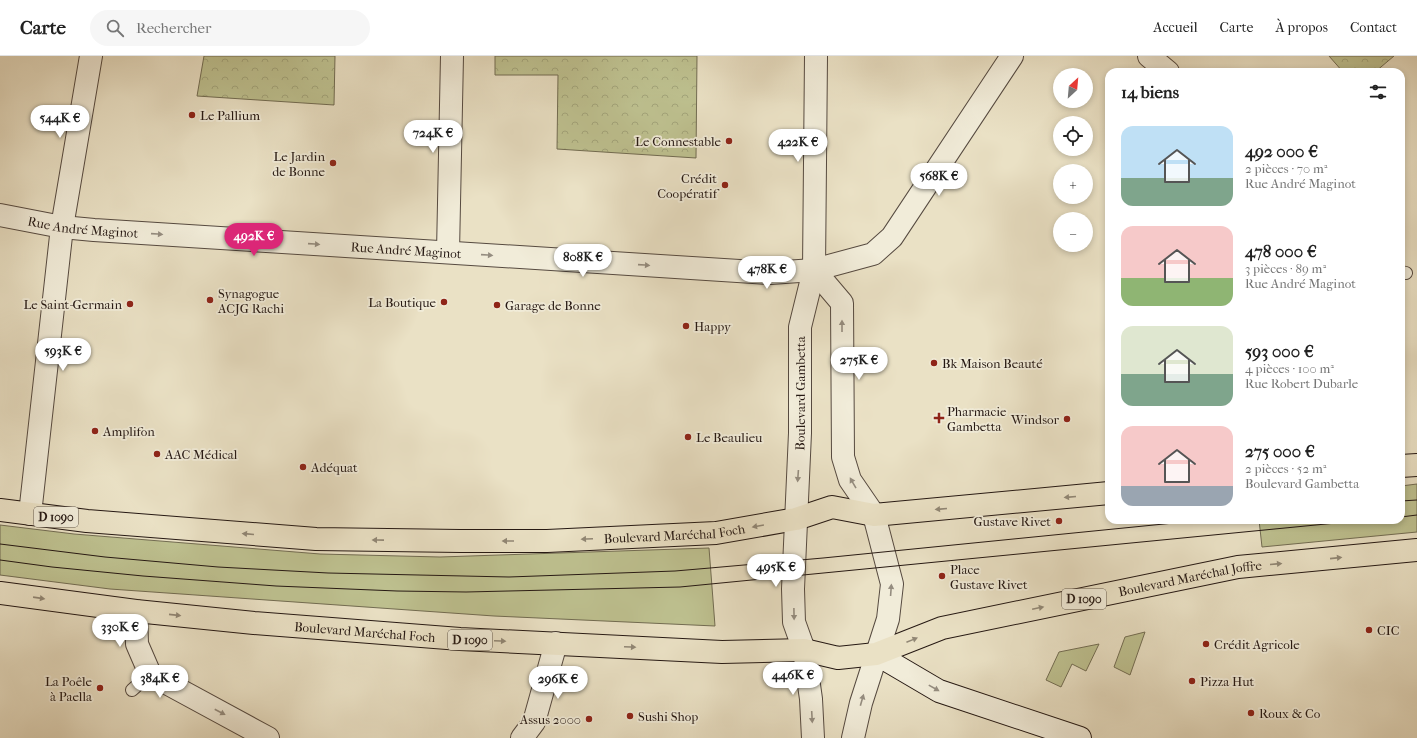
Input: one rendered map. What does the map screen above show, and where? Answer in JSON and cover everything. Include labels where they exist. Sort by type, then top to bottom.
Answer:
[{"type":"main road","points":[[1405,466],[1417,464]]},
{"type":"main road","name":"D 1090","points":[[796,519],[832,507],[874,515],[1105,493]]},
{"type":"main road","name":"Boulevard Maréchal Foch","points":[[0,510],[87,521],[316,539],[460,541],[547,541],[716,533],[796,519]]},
{"type":"main road","name":"Boulevard Maréchal Joffre","points":[[876,654],[942,628],[1238,567],[1417,550]]},
{"type":"main road","name":"Boulevard Maréchal Foch","points":[[0,593],[136,611],[262,624],[460,639],[722,652],[804,650]]},
{"type":"main road","name":"D 1090","points":[[804,650],[838,658],[876,654]]},
{"type":"street","points":[[30,514],[62,227],[91,56]]},
{"type":"street","points":[[448,252],[452,56]]},
{"type":"street","name":"Boulevard Gambetta","points":[[796,519],[800,434],[800,327],[814,270],[816,56]]},
{"type":"street","name":"Rue André Maginot","points":[[0,215],[62,227],[770,274],[814,270],[873,254],[892,237],[1012,56]]},
{"type":"street","points":[[1149,56],[1163,68]]},
{"type":"street","points":[[814,270],[842,304],[843,457],[850,480],[874,515],[892,584],[888,619],[861,703],[853,738]]},
{"type":"street","points":[[796,519],[793,589],[794,622],[804,650],[811,699],[813,738]]},
{"type":"street","points":[[136,611],[137,644],[150,674],[268,738]]},
{"type":"street","points":[[522,738],[534,722],[556,643]]},
{"type":"street","points":[[876,654],[939,691],[1080,738]]},
{"type":"lane","points":[[132,690],[150,674]]},
{"type":"green space","points":[[204,56],[335,56],[334,105],[197,96]]},
{"type":"green space","points":[[495,56],[697,56],[696,158],[557,149],[558,75],[495,75]]},
{"type":"green space","points":[[1329,56],[1394,56],[1380,68],[1340,68]]},
{"type":"green space","points":[[1417,484],[1417,532],[1262,547],[1259,524],[1405,524],[1405,486]]},
{"type":"green space","points":[[0,525],[74,534],[320,554],[440,557],[709,548],[715,626],[494,616],[110,589],[0,575]]},
{"type":"green space","points":[[1145,632],[1130,675],[1114,667],[1125,637]]},
{"type":"green space","points":[[1099,644],[1086,671],[1072,664],[1061,687],[1046,680],[1059,652]]},
{"type":"tram line","points":[[1405,501],[1417,500]]},
{"type":"tram line","points":[[1405,516],[1417,515]]},
{"type":"tram line","points":[[0,544],[105,557],[218,567],[328,573],[509,577],[675,571],[823,558],[1164,524]]},
{"type":"tram line","points":[[0,560],[143,576],[276,586],[397,591],[466,592],[680,587],[1326,524]]},
{"type":"place","name":"Le Pallium","points":[[192,115]]},
{"type":"place","name":"Le Connestable","points":[[729,141]]},
{"type":"place","name":"Le Jardin de Bonne","points":[[333,163]]},
{"type":"place","name":"Crédit Coopératif","points":[[725,185]]},
{"type":"place","name":"Synagogue ACJG Rachi","points":[[210,300]]},
{"type":"place","name":"La Boutique","points":[[444,302]]},
{"type":"place","name":"Le Saint-Germain","points":[[130,304]]},
{"type":"place","name":"Garage de Bonne","points":[[497,305]]},
{"type":"place","name":"Happy","points":[[686,326]]},
{"type":"place","name":"Bk Maison Beauté","points":[[934,363]]},
{"type":"place","name":"Pharmacie Gambetta","points":[[939,418]]},
{"type":"place","name":"Windsor","points":[[1067,419]]},
{"type":"place","name":"Amplifon","points":[[95,431]]},
{"type":"place","name":"Le Beaulieu","points":[[688,437]]},
{"type":"place","name":"AAC Médical","points":[[157,454]]},
{"type":"place","name":"Adéquat","points":[[303,467]]},
{"type":"place","name":"Gustave Rivet","points":[[1059,521]]},
{"type":"place","name":"Place Gustave Rivet","points":[[942,576]]},
{"type":"place","name":"CIC","points":[[1369,630]]},
{"type":"place","name":"Crédit Agricole","points":[[1206,644]]},
{"type":"place","name":"Pizza Hut","points":[[1192,681]]},
{"type":"place","name":"La Poêle à Paella","points":[[100,688]]},
{"type":"place","name":"Roux & Co","points":[[1251,713]]},
{"type":"place","name":"Sushi Shop","points":[[630,716]]},
{"type":"place","name":"Assus 2000","points":[[589,719]]}]
